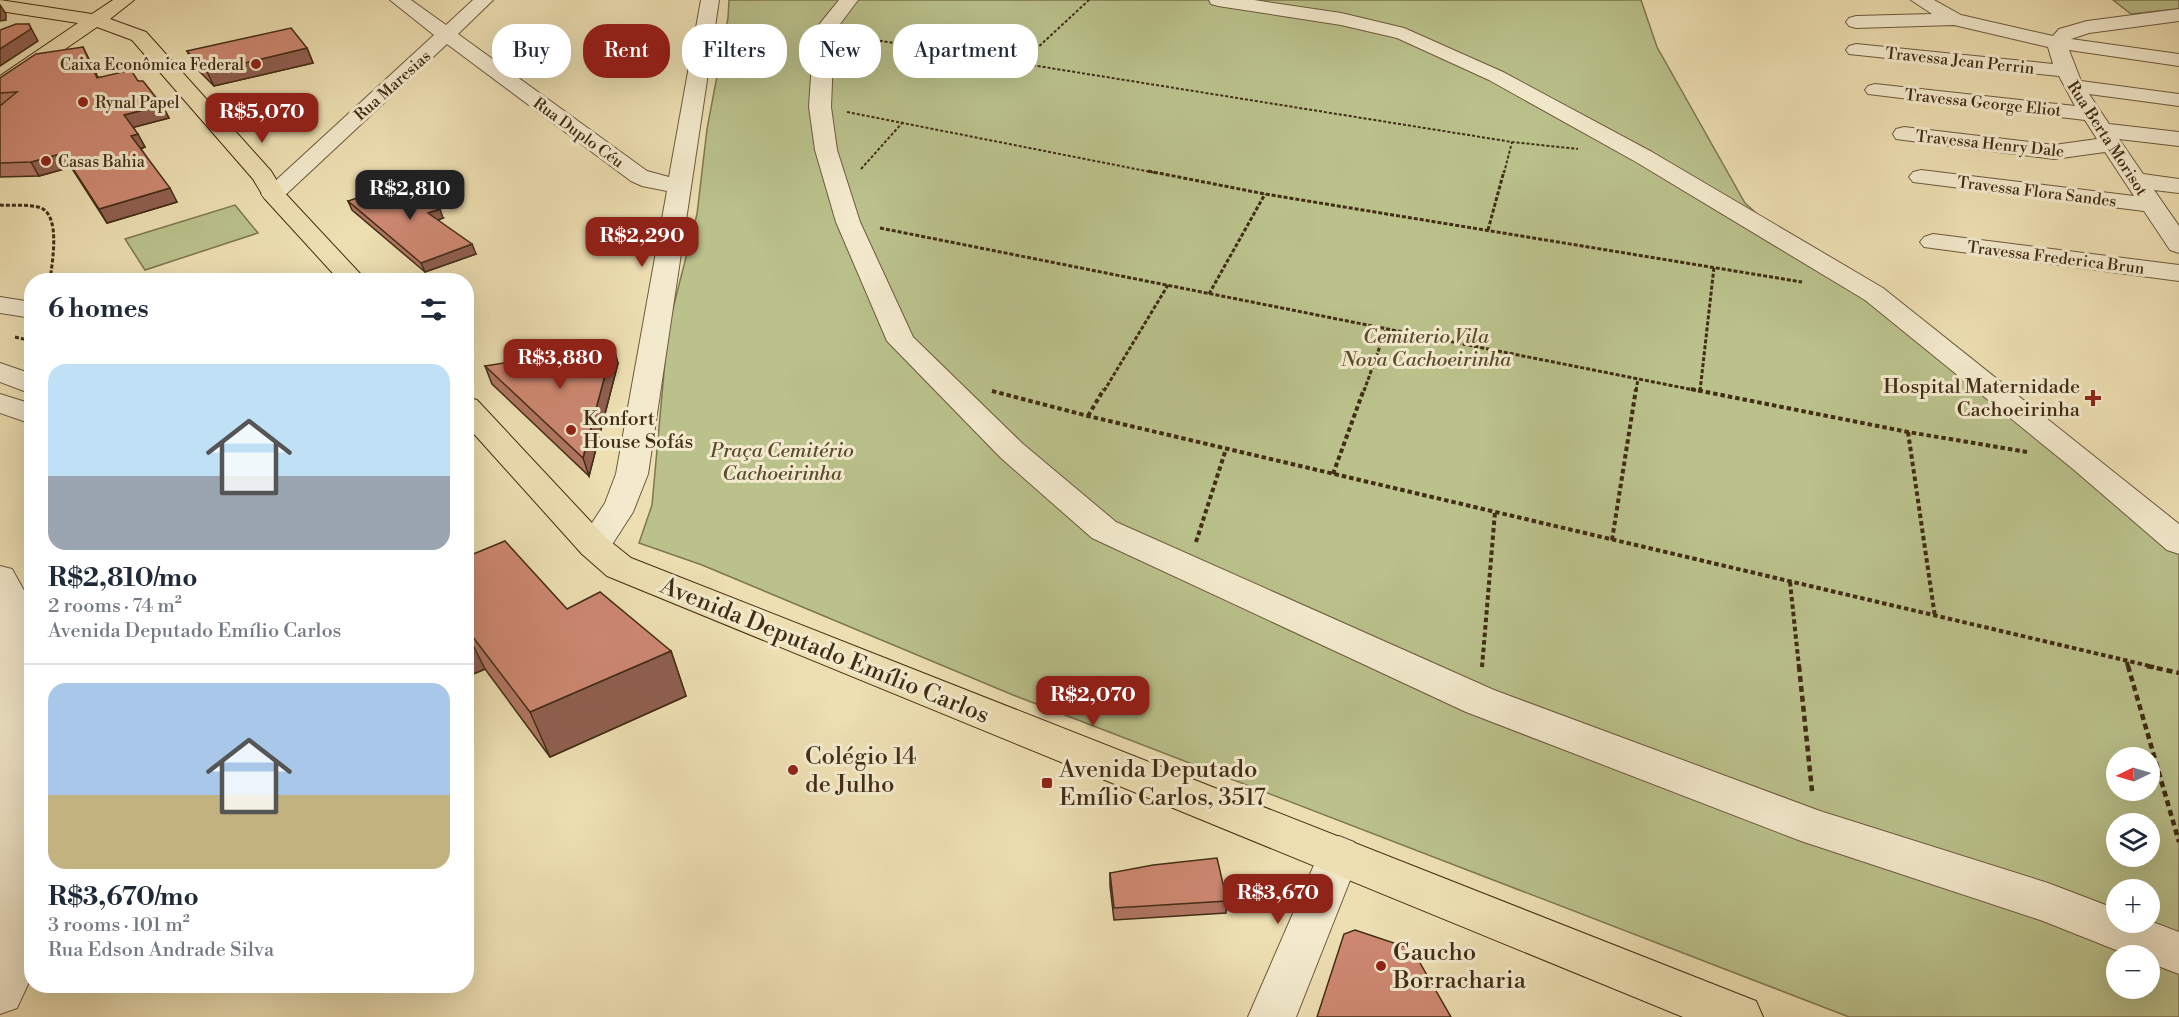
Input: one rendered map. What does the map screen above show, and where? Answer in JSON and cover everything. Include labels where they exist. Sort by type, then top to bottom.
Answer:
[{"type":"main road","points":[[16,22],[55,7],[84,1],[120,4],[143,27],[139,36]]},
{"type":"main road","points":[[0,85],[120,4]]},
{"type":"main road","points":[[0,5],[16,22],[51,28],[55,32],[52,49]]},
{"type":"main road","points":[[55,7],[139,36],[263,176],[273,194],[346,273]]},
{"type":"main road","points":[[52,49],[94,37],[139,36]]},
{"type":"main road","name":"Avenida Deputado Emílio Carlos","points":[[474,415],[594,546],[619,567],[1739,1017]]},
{"type":"street","name":"Rua Duplo Céu","points":[[399,0],[639,177],[678,186]]},
{"type":"street","name":"Rua Maresias","points":[[273,194],[484,0]]},
{"type":"street","points":[[830,24],[849,0]]},
{"type":"street","points":[[1218,0],[1341,19],[1404,34],[1506,81],[1644,157],[1874,294],[2084,462],[2179,542]]},
{"type":"street","points":[[1920,0],[1955,19]]},
{"type":"street","points":[[594,546],[615,518],[627,494],[632,474],[704,6]]},
{"type":"street","points":[[2058,43],[2066,33],[2087,27],[2179,15]]},
{"type":"street","points":[[1856,22],[1955,19],[2058,43],[2169,59]]},
{"type":"street","points":[[2134,20],[2169,59],[2179,90]]},
{"type":"street","name":"Rua Berta Morisot","points":[[2058,43],[2059,54],[2069,79],[2179,245]]},
{"type":"street","name":"Travessa Jean Perrin","points":[[1856,50],[2069,79],[2179,90]]},
{"type":"street","points":[[822,78],[820,107],[826,150],[867,269],[902,341],[1012,451],[1104,530],[1479,701],[1816,828],[2048,903],[2179,953]]},
{"type":"street","name":"Travessa George Eliot","points":[[1875,90],[2101,129]]},
{"type":"street","points":[[2101,129],[2179,139]]},
{"type":"street","name":"Travessa Henry Dale","points":[[1904,134],[2054,152],[2101,129]]},
{"type":"street","name":"Travessa Flora Sandes","points":[[1921,177],[2152,205]]},
{"type":"street","points":[[2134,180],[2179,186]]},
{"type":"street","name":"Travessa Frederica Brun","points":[[1933,242],[2179,273]]},
{"type":"street","points":[[0,305],[24,309]]},
{"type":"street","points":[[0,372],[24,382]]},
{"type":"street","points":[[0,403],[24,412]]},
{"type":"street","points":[[0,578],[8,594],[17,816],[7,980],[0,992]]},
{"type":"street","points":[[1272,1017],[1339,855]]},
{"type":"path","points":[[1038,47],[1089,0]]},
{"type":"path","points":[[1038,66],[1512,142],[1578,149]]},
{"type":"path","points":[[820,107],[1265,195],[1806,282]]},
{"type":"path","points":[[903,122],[844,207],[1209,294],[1908,432],[2084,462]]},
{"type":"path","points":[[1488,230],[1512,142]]},
{"type":"path","points":[[1209,294],[1265,195]]},
{"type":"path","points":[[0,205],[45,209],[53,226],[50,273]]},
{"type":"path","points":[[1700,391],[1714,267]]},
{"type":"path","points":[[1088,416],[1168,285]]},
{"type":"path","points":[[1333,474],[1386,329]]},
{"type":"path","points":[[15,337],[24,339]]},
{"type":"path","points":[[1612,540],[1638,379]]},
{"type":"path","points":[[989,390],[1088,416],[2179,673]]},
{"type":"path","points":[[1908,432],[1935,616]]},
{"type":"path","points":[[1187,569],[1226,448]]},
{"type":"path","points":[[1479,701],[1495,512]]},
{"type":"path","points":[[1790,582],[1816,828]]},
{"type":"path","points":[[2127,662],[2179,842]]},
{"type":"green space","name":"Cemiterio Vila Nova Cachoeirinha","points":[[729,0],[1641,0],[1657,47],[1745,203],[1765,221],[2179,538],[2179,1017],[1849,1017],[1013,695],[702,565],[639,543],[652,505],[668,328],[697,214],[707,129],[717,78],[787,78],[787,24],[727,24]]},
{"type":"green space","points":[[2113,0],[2179,0],[2179,9],[2131,14]]},
{"type":"green space","points":[[235,205],[258,233],[145,270],[125,239]]},
{"type":"building","points":[[16,24],[29,24],[31,29],[0,49],[0,30]]},
{"type":"building","points":[[291,28],[307,48],[207,72],[187,51]]},
{"type":"building","points":[[83,47],[97,78],[131,70],[138,81],[143,81],[162,105],[124,115],[138,134],[131,136],[170,188],[99,209],[63,153],[31,162],[0,163],[0,106],[17,92],[0,93],[0,78],[36,54]]},
{"type":"building","points":[[408,181],[440,209],[428,213],[472,244],[421,263],[348,201]]},
{"type":"building","name":"Konfort House Sofás","points":[[613,345],[583,458],[485,366]]},
{"type":"building","points":[[505,541],[567,609],[600,592],[671,651],[530,712],[474,638],[474,554]]},
{"type":"building","points":[[1217,858],[1227,901],[1114,908],[1110,873],[1153,865]]},
{"type":"building","points":[[1355,930],[1412,949],[1451,1017],[1317,1017],[1344,934]]},
{"type":"place","name":"Caixa Econômica Federal","points":[[256,64]]},
{"type":"place","name":"Rynal Papel","points":[[83,102]]},
{"type":"place","name":"Casas Bahia","points":[[46,161]]},
{"type":"place","name":"Hospital Maternidade Cachoeirinha","points":[[2093,398]]},
{"type":"place","name":"Konfort House Sofás","points":[[571,430]]},
{"type":"place","name":"Colégio 14 de Julho","points":[[793,770]]},
{"type":"place","name":"Avenida Deputado Emílio Carlos, 3517","points":[[1047,783]]},
{"type":"place","name":"Gaucho Borracharia","points":[[1381,966]]},
{"type":"park label","name":"Praça Cemitério Cachoeirinha","points":[[782,462]]}]
